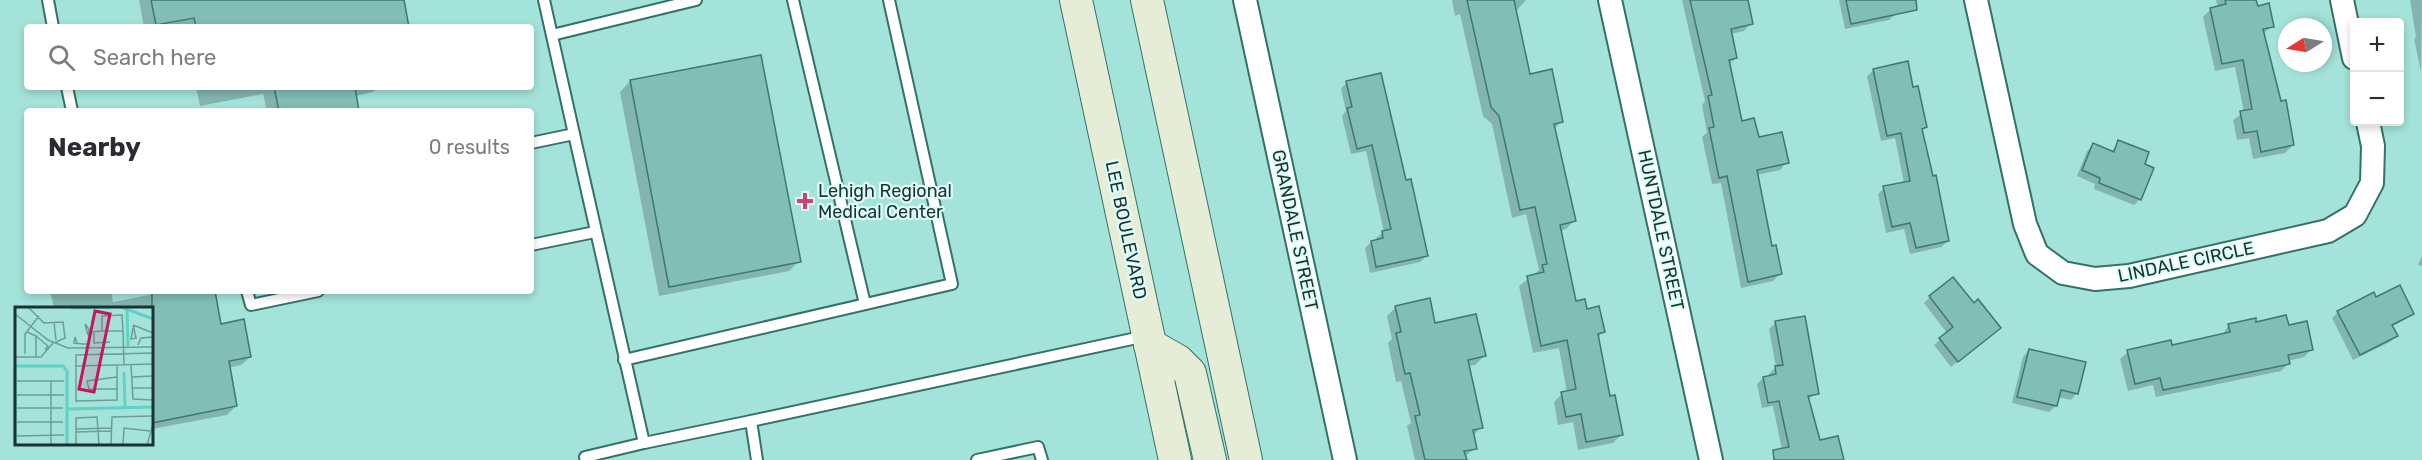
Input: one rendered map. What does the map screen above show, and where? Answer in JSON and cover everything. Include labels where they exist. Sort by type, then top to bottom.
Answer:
[{"type":"main road","name":"LEE BOULEVARD","points":[[1076,0],[1175,460]]},
{"type":"main road","points":[[1147,0],[1246,460]]},
{"type":"main road","points":[[1149,341],[1178,361],[1190,373],[1210,460]]},
{"type":"street","name":"GRANDALE STREET","points":[[1245,0],[1345,460]]},
{"type":"street","name":"HUNTDALE STREET","points":[[1610,0],[1711,460]]},
{"type":"street","name":"LINDALE CIRCLE","points":[[1976,0],[2025,225],[2037,254],[2063,273],[2096,279],[2129,276],[2328,231],[2355,215],[2372,183],[2373,146],[2369,126]]},
{"type":"street","points":[[2342,0],[2350,36]]},
{"type":"lane","points":[[48,0],[52,24]]},
{"type":"lane","points":[[544,0],[644,443]]},
{"type":"lane","points":[[552,35],[696,0]]},
{"type":"lane","points":[[794,0],[865,304]]},
{"type":"lane","points":[[624,360],[952,284],[889,0]]},
{"type":"lane","points":[[68,90],[71,108]]},
{"type":"lane","points":[[534,142],[574,134]]},
{"type":"lane","points":[[534,244],[595,232]]},
{"type":"lane","points":[[248,294],[251,305],[304,294]]},
{"type":"lane","points":[[586,460],[585,457],[644,443],[1149,341]]},
{"type":"lane","points":[[751,421],[757,460]]},
{"type":"lane","points":[[977,460],[1038,447],[1042,460]]},
{"type":"building","points":[[151,0],[404,0],[408,24],[195,24],[194,18],[156,24]]},
{"type":"building","points":[[1467,0],[1514,0],[1530,74],[1552,69],[1563,122],[1554,124],[1576,221],[1560,225],[1576,301],[1585,299],[1587,309],[1599,306],[1605,332],[1598,334],[1610,396],[1615,395],[1623,435],[1586,442],[1581,414],[1566,417],[1561,392],[1576,389],[1567,340],[1541,346],[1527,276],[1544,272],[1542,265],[1547,264],[1535,207],[1520,210],[1499,116],[1491,107]]},
{"type":"building","points":[[1690,0],[1748,0],[1753,24],[1731,29],[1737,58],[1729,60],[1742,121],[1754,118],[1759,137],[1782,132],[1789,163],[1757,170],[1772,246],[1776,245],[1782,274],[1748,282],[1727,176],[1719,178],[1709,128],[1714,127],[1708,96],[1712,95]]},
{"type":"building","points":[[1846,0],[1916,0],[1917,10],[1851,24]]},
{"type":"building","points":[[2225,0],[2256,0],[2258,6],[2269,3],[2274,27],[2263,29],[2281,101],[2286,100],[2294,145],[2261,152],[2257,131],[2244,133],[2240,111],[2252,109],[2243,60],[2222,64],[2210,8],[2226,4]]},
{"type":"building","points":[[761,55],[801,262],[669,287],[630,80]]},
{"type":"building","points":[[1908,61],[1913,87],[1918,86],[1927,127],[1922,129],[1933,176],[1936,175],[1949,241],[1916,248],[1910,223],[1892,227],[1883,186],[1910,181],[1901,133],[1887,136],[1873,69]]},
{"type":"building","points":[[1381,73],[1406,180],[1411,179],[1428,256],[1376,267],[1371,241],[1383,238],[1382,231],[1391,229],[1372,145],[1357,149],[1347,108],[1352,107],[1346,81]]},
{"type":"building","points":[[275,90],[356,90],[358,108],[278,108]]},
{"type":"building","points":[[2118,140],[2149,152],[2145,164],[2154,168],[2141,200],[2099,183],[2100,178],[2082,170],[2093,143],[2114,152]]},
{"type":"building","points":[[1953,277],[1974,303],[1978,299],[2001,328],[1958,362],[1939,338],[1953,327],[1929,296]]},
{"type":"building","points":[[2400,285],[2414,314],[2392,325],[2398,336],[2360,355],[2337,311],[2374,292],[2376,297]]},
{"type":"building","points":[[152,294],[216,294],[221,324],[244,319],[251,357],[229,361],[237,406],[153,423]]},
{"type":"building","points":[[1430,298],[1435,323],[1476,314],[1486,356],[1468,360],[1483,428],[1473,430],[1477,449],[1464,451],[1467,460],[1425,460],[1415,416],[1420,415],[1410,373],[1405,374],[1396,333],[1401,332],[1395,306]]},
{"type":"building","points":[[2286,315],[2289,325],[2307,321],[2313,350],[2288,355],[2290,364],[2163,390],[2160,378],[2135,384],[2127,350],[2171,340],[2172,345],[2230,332],[2228,324],[2256,318],[2256,322]]},
{"type":"building","points":[[1805,316],[1819,394],[1808,396],[1820,440],[1838,436],[1844,460],[1774,460],[1773,450],[1789,447],[1779,401],[1768,403],[1763,377],[1776,374],[1775,366],[1783,365],[1775,321]]},
{"type":"building","points":[[2029,349],[2086,362],[2078,394],[2061,390],[2057,406],[2017,397]]},
{"type":"place","name":"Lehigh Regional Medical Center","points":[[805,201]]}]
